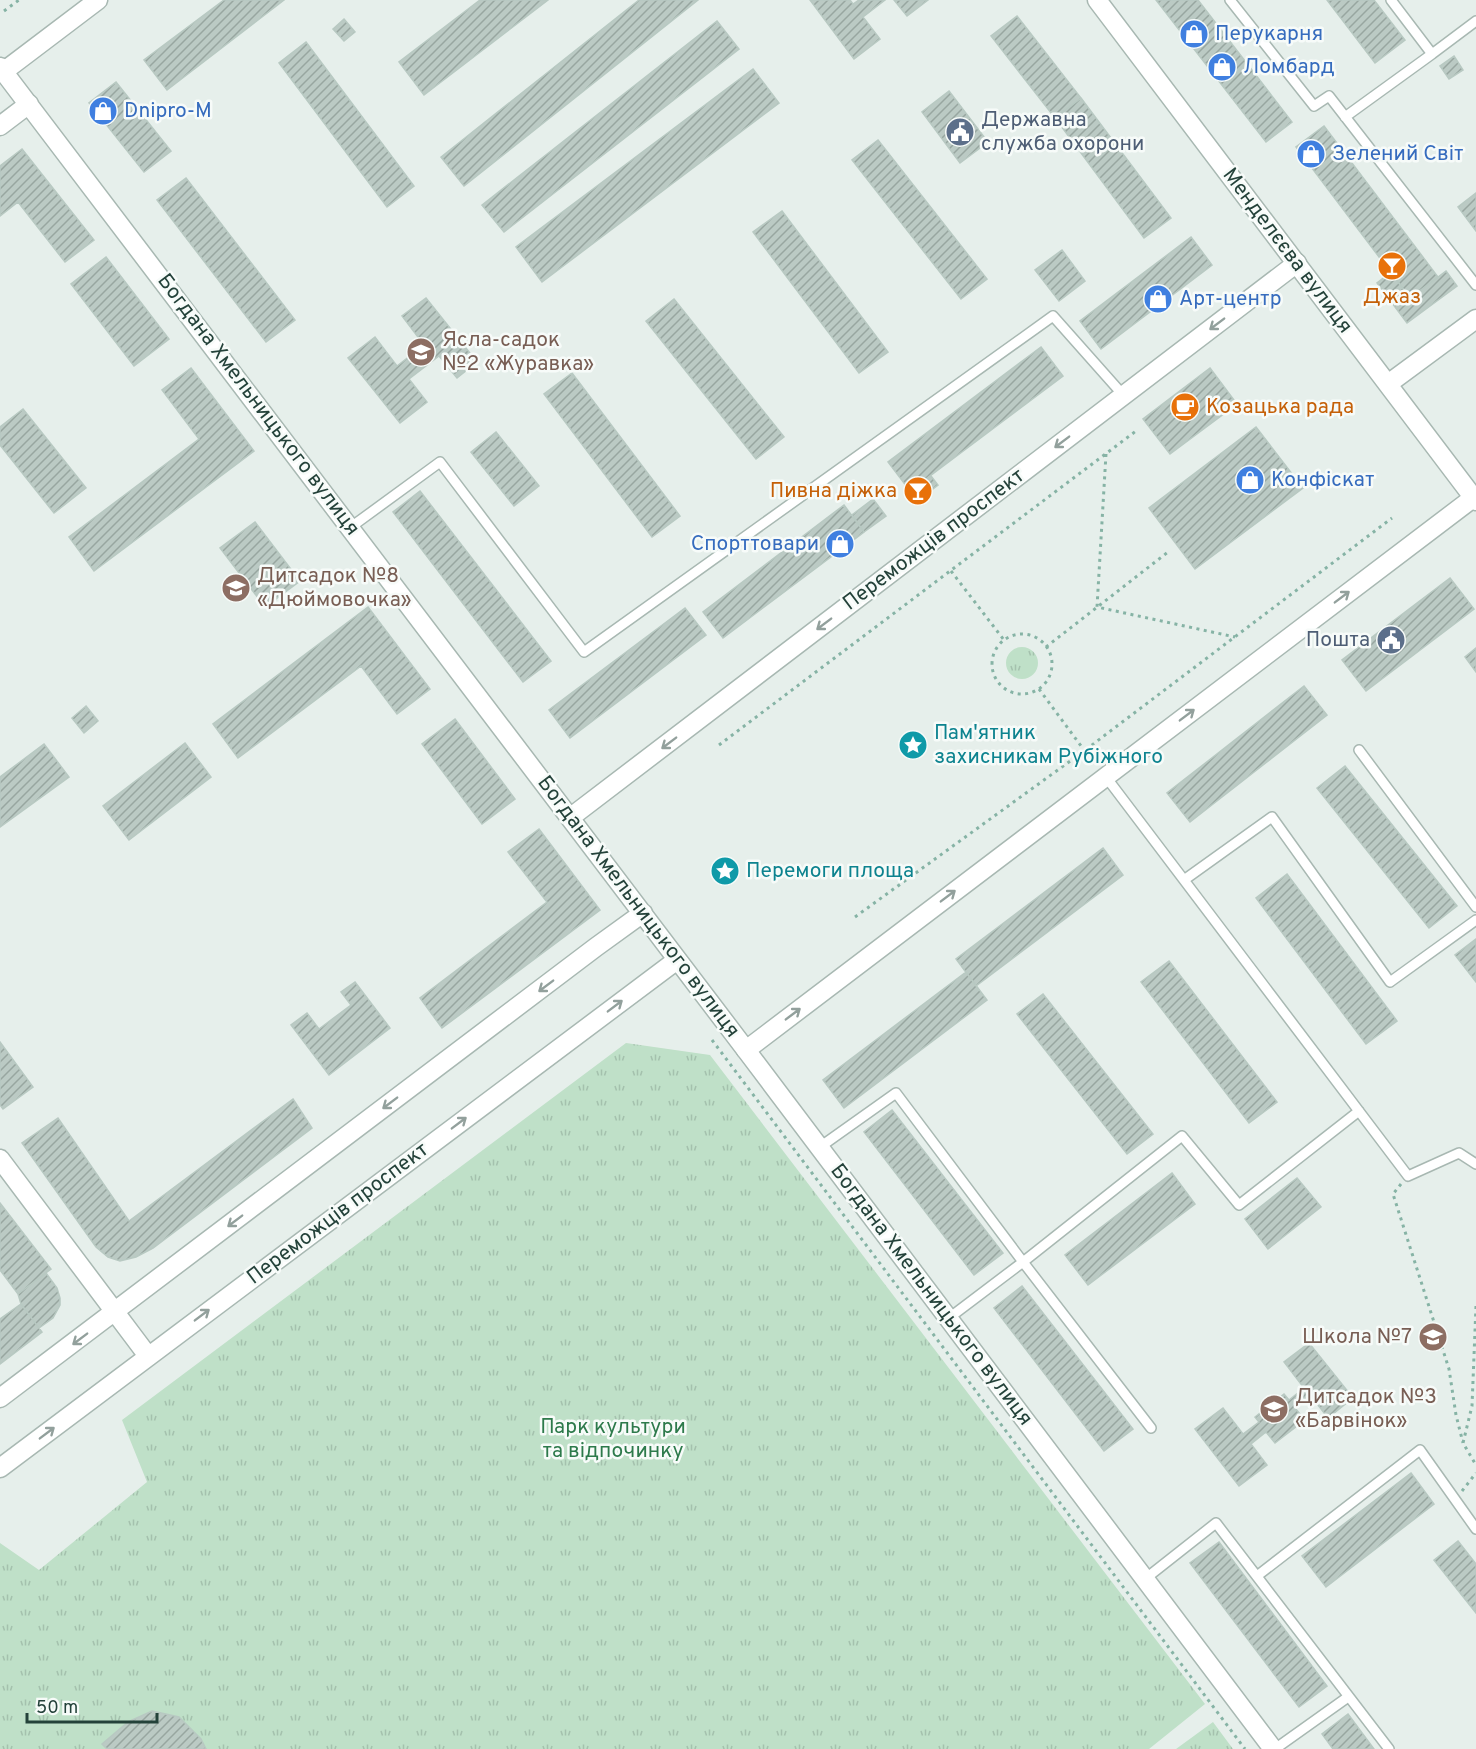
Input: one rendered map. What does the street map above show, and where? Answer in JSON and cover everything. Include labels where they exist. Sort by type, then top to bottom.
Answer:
[{"type":"street","points":[[2,69],[98,0]]},
{"type":"street","name":"Менделєєва вулиця","points":[[1097,0],[1475,500]]},
{"type":"street","name":"Богдана Хмельницького вулиця","points":[[2,69],[644,913],[677,960],[1274,1749]]},
{"type":"street","points":[[0,126],[29,104]]},
{"type":"street","name":"Переможців проспект","points":[[571,817],[1297,263]]},
{"type":"street","points":[[1388,384],[1476,319]]},
{"type":"street","points":[[746,1050],[1475,500]]},
{"type":"street","points":[[0,1398],[644,913]]},
{"type":"street","name":"Переможців проспект","points":[[0,1468],[677,960]]},
{"type":"street","points":[[0,1159],[148,1356]]},
{"type":"lane","points":[[1230,0],[1314,106],[1329,96],[1476,285]]},
{"type":"lane","points":[[1391,0],[1432,54]]},
{"type":"lane","points":[[1345,117],[1476,21]]},
{"type":"lane","points":[[351,527],[440,462],[584,652],[1053,316],[1124,396]]},
{"type":"lane","points":[[1359,750],[1476,907]]},
{"type":"lane","points":[[1106,777],[1408,1176],[1459,1153],[1476,1164]]},
{"type":"lane","points":[[1184,880],[1272,817],[1390,982],[1476,920]]},
{"type":"lane","points":[[820,1147],[896,1093],[1151,1428]]},
{"type":"lane","points":[[949,1318],[1182,1136],[1239,1205],[1359,1111]]},
{"type":"lane","points":[[1257,1576],[1420,1450],[1476,1529]]},
{"type":"lane","points":[[1145,1579],[1216,1523],[1389,1749]]},
{"type":"lane","points":[[1274,1749],[1348,1697]]},
{"type":"path","points":[[4,11],[19,0]]},
{"type":"path","points":[[719,745],[1136,431]]},
{"type":"path","points":[[1097,607],[1106,454]]},
{"type":"path","points":[[855,917],[1084,751],[1392,518]]},
{"type":"path","points":[[1046,647],[1168,552]]},
{"type":"path","points":[[951,570],[1004,640]]},
{"type":"path","points":[[1097,607],[1235,637]]},
{"type":"path","points":[[1022,634],[1040,640],[1046,647],[1051,655],[1052,665],[1050,675],[1039,689],[1027,694],[1017,694],[1007,690],[999,683],[992,665],[993,656],[1004,640],[1022,634]]},
{"type":"path","points":[[1039,689],[1084,751]]},
{"type":"path","points":[[712,1040],[1245,1749]]},
{"type":"path","points":[[1408,1176],[1393,1194],[1449,1369],[1463,1443],[1476,1465]]},
{"type":"path","points":[[1463,1443],[1472,1406],[1476,1306]]},
{"type":"path","points":[[1455,1500],[1476,1473]]},
{"type":"green space","points":[[1022,647],[1033,652],[1038,663],[1033,674],[1022,679],[1011,674],[1006,663],[1011,652]]},
{"type":"green space","name":"Парк культури та відпочинку","points":[[626,1043],[710,1055],[1205,1704],[1149,1749],[0,1749],[0,1543],[39,1570],[147,1482],[122,1420]]},
{"type":"green space","points":[[1213,1722],[1233,1749],[1176,1749]]},
{"type":"building","points":[[224,0],[284,0],[167,90],[144,60]]},
{"type":"building","points":[[480,0],[548,0],[424,95],[399,62]]},
{"type":"building","points":[[639,0],[698,0],[464,186],[441,157]]},
{"type":"building","points":[[810,0],[850,0],[853,4],[859,0],[885,0],[863,17],[880,39],[854,59]]},
{"type":"building","points":[[894,0],[928,0],[907,16]]},
{"type":"building","points":[[1156,0],[1198,0],[1292,122],[1266,142]]},
{"type":"building","points":[[1327,0],[1374,0],[1405,40],[1375,63]]},
{"type":"building","points":[[1017,16],[1081,98],[1055,118],[991,36]]},
{"type":"building","points":[[344,19],[355,32],[344,41],[333,29]]},
{"type":"building","points":[[717,21],[739,49],[504,232],[482,205]]},
{"type":"building","points":[[306,42],[414,186],[387,207],[279,63]]},
{"type":"building","points":[[1454,56],[1463,70],[1449,79],[1440,66]]},
{"type":"building","points":[[753,69],[779,103],[542,282],[516,247]]},
{"type":"building","points":[[116,82],[171,151],[144,172],[89,103]]},
{"type":"building","points":[[949,91],[988,142],[960,163],[922,112]]},
{"type":"building","points":[[1081,98],[1171,218],[1144,238],[1055,118]]},
{"type":"building","points":[[1324,126],[1438,277],[1410,298],[1296,147]]},
{"type":"building","points":[[878,140],[987,279],[961,299],[852,160]]},
{"type":"building","points":[[22,149],[94,240],[65,262],[18,202],[0,216],[0,166]]},
{"type":"building","points":[[186,178],[295,320],[266,342],[157,200]]},
{"type":"building","points":[[1476,193],[1476,231],[1458,207]]},
{"type":"building","points":[[782,211],[888,352],[859,373],[753,232]]},
{"type":"building","points":[[1191,237],[1212,265],[1101,349],[1080,321]]},
{"type":"building","points":[[1062,250],[1085,281],[1059,301],[1035,270]]},
{"type":"building","points":[[106,257],[169,339],[134,366],[71,284]]},
{"type":"building","points":[[1446,271],[1457,286],[1407,323],[1377,283],[1391,272],[1410,298]]},
{"type":"building","points":[[426,298],[477,362],[457,378],[439,356],[409,379],[427,402],[400,423],[348,358],[375,337],[397,366],[424,345],[402,316]]},
{"type":"building","points":[[674,299],[784,437],[756,459],[646,321]]},
{"type":"building","points":[[1041,347],[1063,376],[910,491],[888,462]]},
{"type":"building","points":[[191,368],[254,451],[94,571],[69,537],[199,439],[162,390]]},
{"type":"building","points":[[1210,368],[1237,404],[1170,454],[1143,419]]},
{"type":"building","points":[[572,373],[680,516],[652,537],[544,394]]},
{"type":"building","points":[[23,409],[86,488],[54,513],[0,445],[0,427]]},
{"type":"building","points":[[1256,427],[1303,488],[1195,569],[1149,508]]},
{"type":"building","points":[[496,432],[539,486],[514,506],[471,452]]},
{"type":"building","points":[[931,476],[938,485],[917,501],[910,491]]},
{"type":"building","points":[[420,491],[551,661],[523,682],[393,512]]},
{"type":"building","points":[[873,499],[886,516],[864,532],[852,515]]},
{"type":"building","points":[[844,505],[864,532],[723,638],[703,612]]},
{"type":"building","points":[[255,522],[300,581],[265,607],[220,548]]},
{"type":"building","points":[[1450,578],[1474,609],[1366,691],[1342,660]]},
{"type":"building","points":[[368,607],[430,689],[397,714],[361,666],[238,758],[213,724]]},
{"type":"building","points":[[685,608],[706,635],[570,738],[549,710]]},
{"type":"building","points":[[1476,648],[1476,672],[1465,657]]},
{"type":"building","points":[[1304,686],[1327,715],[1190,822],[1167,793]]},
{"type":"building","points":[[86,706],[98,721],[84,733],[72,718]]},
{"type":"building","points":[[455,719],[515,799],[482,824],[422,744]]},
{"type":"building","points":[[185,743],[211,777],[129,840],[103,806]]},
{"type":"building","points":[[44,744],[69,777],[0,827],[0,777]]},
{"type":"building","points":[[1345,766],[1457,906],[1429,928],[1317,788]]},
{"type":"building","points":[[539,829],[600,910],[442,1028],[420,998],[547,902],[508,852]]},
{"type":"building","points":[[1103,848],[1123,875],[976,986],[956,959]]},
{"type":"building","points":[[1287,874],[1397,1021],[1366,1044],[1256,898]]},
{"type":"building","points":[[1476,939],[1476,982],[1455,955]]},
{"type":"building","points":[[1169,961],[1277,1102],[1249,1123],[1141,982]]},
{"type":"building","points":[[966,972],[987,1000],[844,1108],[823,1080]]},
{"type":"building","points":[[355,982],[390,1028],[329,1075],[291,1025],[307,1013],[319,1029],[351,1005],[341,992]]},
{"type":"building","points":[[1043,994],[1153,1134],[1127,1154],[1017,1014]]},
{"type":"building","points":[[0,1042],[33,1087],[3,1109],[0,1105]]},
{"type":"building","points":[[293,1099],[312,1128],[153,1248],[136,1257],[120,1261],[108,1257],[96,1247],[22,1143],[58,1118],[129,1221]]},
{"type":"building","points":[[892,1110],[1003,1253],[974,1275],[864,1132]]},
{"type":"building","points":[[1172,1173],[1195,1204],[1088,1285],[1065,1255]]},
{"type":"building","points":[[1297,1178],[1321,1207],[1268,1249],[1245,1219]]},
{"type":"building","points":[[0,1203],[51,1269],[18,1294],[0,1270]]},
{"type":"building","points":[[46,1273],[57,1288],[60,1305],[53,1318],[39,1328],[21,1304],[18,1294]]},
{"type":"building","points":[[1022,1286],[1133,1429],[1104,1451],[994,1308]]},
{"type":"building","points":[[21,1304],[42,1332],[0,1364],[0,1319]]},
{"type":"building","points":[[1309,1343],[1353,1398],[1328,1418],[1311,1396],[1295,1408],[1305,1420],[1275,1443],[1266,1432],[1251,1444],[1267,1465],[1239,1486],[1195,1429],[1223,1408],[1243,1434],[1259,1422],[1255,1417],[1284,1394],[1289,1400],[1304,1388],[1284,1362]]},
{"type":"building","points":[[1411,1473],[1434,1504],[1326,1587],[1302,1556]]},
{"type":"building","points":[[1458,1541],[1476,1564],[1476,1613],[1434,1560]]},
{"type":"building","points":[[1219,1542],[1327,1686],[1299,1707],[1190,1563]]},
{"type":"building","points":[[152,1711],[179,1717],[201,1739],[206,1749],[107,1749],[102,1744],[128,1722]]},
{"type":"building","points":[[1348,1714],[1374,1749],[1333,1749],[1322,1734]]},
{"type":"place","name":"Перукарня","points":[[1194,34]]},
{"type":"place","name":"Ломбард","points":[[1222,67]]},
{"type":"place","name":"Dnipro-M","points":[[103,111]]},
{"type":"place","name":"Державна служба охорони","points":[[960,132]]},
{"type":"place","name":"Зелений Світ","points":[[1311,154]]},
{"type":"place","name":"Джаз","points":[[1392,266]]},
{"type":"place","name":"Арт-центр","points":[[1158,299]]},
{"type":"place","name":"Ясла-садок №2 «Журавка»","points":[[421,352]]},
{"type":"place","name":"Козацька рада","points":[[1185,407]]},
{"type":"place","name":"Конфіскат","points":[[1250,480]]},
{"type":"place","name":"Пивна діжка","points":[[918,491]]},
{"type":"place","name":"Спорттовари","points":[[840,544]]},
{"type":"place","name":"Дитсадок №8 «Дюймовочка»","points":[[236,588]]},
{"type":"place","name":"Пошта","points":[[1391,640]]},
{"type":"place","name":"Пам'ятник захисникам Рубіжного","points":[[913,745]]},
{"type":"place","name":"Перемоги площа","points":[[725,871]]},
{"type":"place","name":"Школа №7","points":[[1433,1337]]},
{"type":"place","name":"Дитсадок №3 «Барвінок»","points":[[1274,1409]]}]
